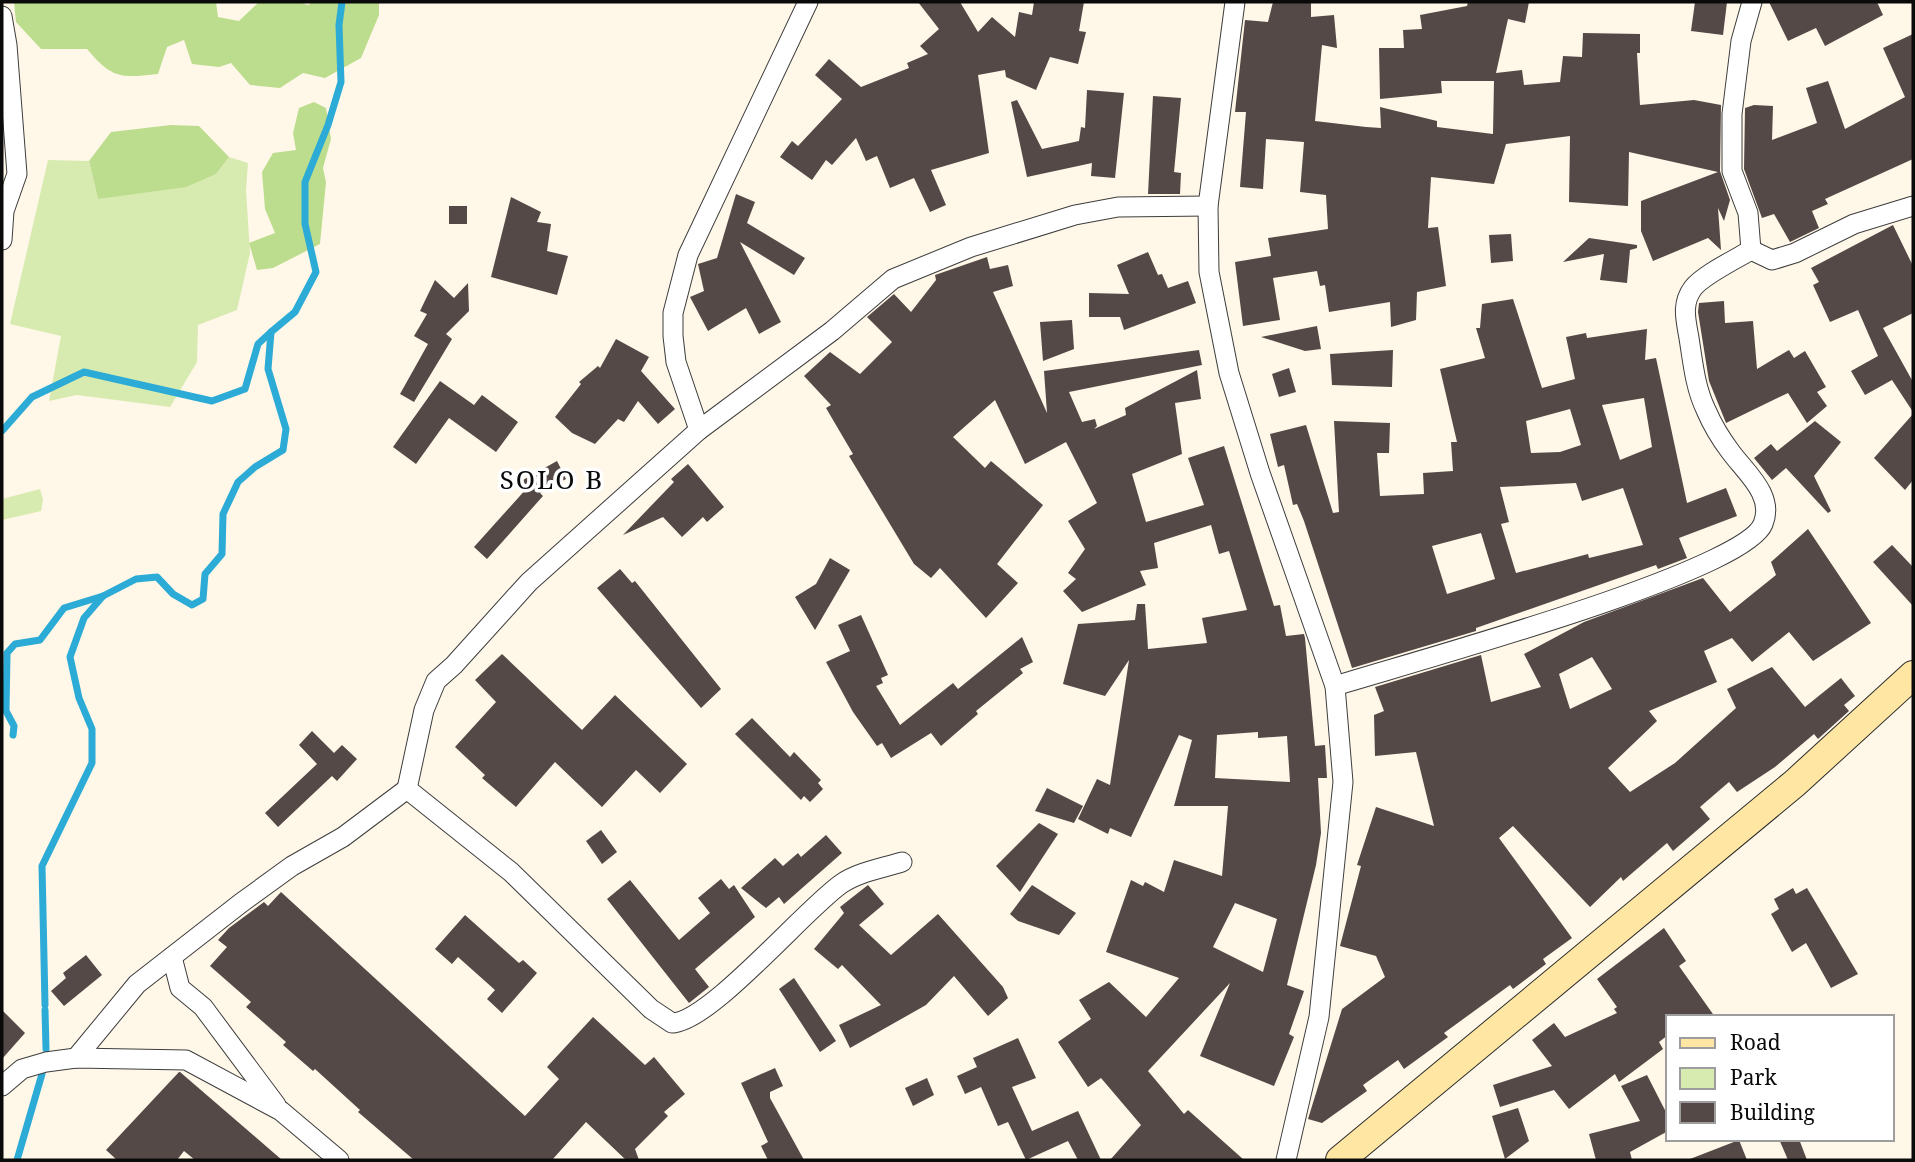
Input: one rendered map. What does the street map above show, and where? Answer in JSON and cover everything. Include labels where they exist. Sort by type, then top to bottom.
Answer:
[{"type":"main road","points":[[1340,1160],[1795,783],[1913,675]]},
{"type":"street","points":[[699,430],[676,362],[673,313],[688,255],[808,2]]},
{"type":"street","points":[[1235,2],[1208,206],[1209,272],[1229,373],[1260,473],[1335,685],[1343,782],[1319,1017],[1286,1160]]},
{"type":"street","points":[[1751,250],[1748,213],[1732,171],[1732,114],[1741,41],[1752,2]]},
{"type":"street","points":[[2,16],[7,46],[17,174],[4,211],[2,240]]},
{"type":"street","points":[[76,1058],[137,984],[282,874],[343,837],[407,789],[424,710],[436,681],[454,665],[529,582],[699,430],[832,331],[893,279],[918,267],[1075,215],[1118,207],[1208,206]]},
{"type":"street","points":[[1751,250],[1772,260],[1796,253],[1854,224],[1913,206]]},
{"type":"street","points":[[1335,685],[1653,586],[1723,556],[1755,536],[1764,524],[1766,505],[1760,489],[1728,450],[1706,412],[1696,387],[1684,307],[1694,286],[1751,250]]},
{"type":"street","points":[[407,789],[511,872],[651,1009],[672,1023],[688,1020],[716,999],[842,883],[902,862]]},
{"type":"street","points":[[172,957],[180,988],[203,1007],[281,1111]]},
{"type":"street","points":[[2,1086],[22,1069],[46,1062],[76,1058],[186,1060],[281,1111],[339,1160]]},
{"type":"green space","points":[[14,2],[216,2],[218,17],[239,21],[259,2],[299,2],[308,5],[313,2],[379,2],[379,15],[361,58],[325,78],[303,73],[280,88],[250,85],[231,63],[219,67],[192,64],[184,40],[167,47],[158,74],[118,74],[103,66],[87,49],[41,49],[16,22]]},
{"type":"green space","points":[[314,102],[326,108],[331,139],[323,168],[326,182],[320,244],[273,268],[257,270],[249,243],[275,233],[265,209],[262,172],[273,153],[296,150],[293,133],[299,108]]},
{"type":"green space","points":[[171,125],[199,126],[229,157],[216,174],[186,187],[98,199],[89,161],[111,132]]},
{"type":"green space","points":[[229,157],[248,163],[246,190],[250,253],[237,310],[198,325],[197,362],[170,407],[77,395],[49,401],[61,336],[10,324],[48,160],[89,161],[98,199],[216,174]]},
{"type":"green space","points":[[40,489],[43,500],[41,511],[2,520],[2,499]]},
{"type":"building","points":[[918,2],[960,2],[978,32],[992,17],[1015,37],[1019,12],[1032,15],[1034,2],[1084,2],[1079,31],[1086,32],[1078,64],[1050,57],[1036,90],[1006,77],[1005,70],[978,75],[989,153],[931,170],[946,205],[930,212],[914,178],[890,188],[877,156],[866,161],[856,138],[832,165],[826,160],[812,180],[780,157],[792,141],[798,146],[842,99],[815,75],[829,59],[861,87],[909,68],[907,63],[928,54],[920,46],[939,29]]},
{"type":"building","points":[[1273,2],[1311,2],[1311,17],[1334,15],[1337,48],[1322,45],[1315,121],[1366,127],[1381,128],[1380,107],[1437,121],[1437,127],[1493,134],[1494,81],[1441,81],[1442,93],[1380,99],[1379,48],[1404,48],[1403,30],[1422,29],[1420,15],[1467,6],[1468,2],[1529,2],[1525,23],[1508,19],[1496,73],[1522,70],[1524,85],[1560,82],[1563,56],[1582,57],[1583,33],[1640,34],[1640,53],[1637,53],[1640,105],[1694,100],[1721,105],[1720,171],[1730,200],[1724,221],[1718,208],[1721,250],[1708,238],[1653,261],[1641,231],[1641,201],[1718,172],[1629,152],[1628,206],[1569,202],[1570,136],[1506,144],[1494,184],[1431,177],[1428,228],[1438,227],[1446,286],[1417,292],[1416,320],[1391,327],[1390,302],[1329,312],[1325,285],[1320,286],[1317,271],[1273,278],[1280,320],[1243,326],[1235,262],[1271,256],[1268,238],[1328,229],[1326,195],[1300,192],[1304,142],[1266,139],[1263,189],[1240,187],[1246,112],[1235,112],[1245,20],[1268,22]]},
{"type":"building","points":[[1695,2],[1727,2],[1723,35],[1691,31]]},
{"type":"building","points":[[1769,2],[1877,2],[1883,15],[1825,46],[1816,28],[1788,41]]},
{"type":"building","points":[[1913,34],[1913,159],[1825,199],[1828,204],[1812,211],[1819,228],[1790,242],[1774,214],[1762,218],[1744,169],[1745,108],[1754,105],[1773,106],[1772,140],[1817,123],[1806,88],[1828,81],[1845,129],[1905,97],[1883,48]]},
{"type":"building","points":[[1087,90],[1124,93],[1115,178],[1091,176],[1092,163],[1027,177],[1011,102],[1017,100],[1042,149],[1079,141],[1081,127],[1085,128]]},
{"type":"building","points":[[1153,96],[1181,98],[1174,172],[1181,173],[1180,194],[1148,194]]},
{"type":"building","points":[[736,194],[755,202],[747,223],[805,258],[794,275],[740,242],[781,322],[759,334],[746,308],[708,331],[690,297],[704,291],[698,264],[717,258]]},
{"type":"building","points":[[511,197],[541,212],[537,222],[551,224],[547,251],[568,256],[557,295],[491,277]]},
{"type":"building","points":[[449,206],[467,206],[467,224],[449,224]]},
{"type":"building","points":[[1893,225],[1913,266],[1913,313],[1883,328],[1913,382],[1913,412],[1892,380],[1865,395],[1851,371],[1878,356],[1858,310],[1830,322],[1813,285],[1819,282],[1811,268]]},
{"type":"building","points":[[1511,234],[1513,261],[1491,263],[1489,235]]},
{"type":"building","points":[[1589,238],[1637,245],[1637,248],[1630,250],[1627,283],[1600,280],[1604,254],[1563,262]]},
{"type":"building","points":[[1148,252],[1158,275],[1162,274],[1168,288],[1188,281],[1196,303],[1124,330],[1120,317],[1089,317],[1089,293],[1129,294],[1117,265]]},
{"type":"building","points":[[987,257],[990,269],[1008,265],[1013,286],[993,292],[1047,413],[1044,371],[1199,350],[1202,365],[1069,392],[1082,422],[1095,419],[1097,426],[1094,429],[1126,415],[1125,408],[1197,370],[1201,399],[1175,403],[1182,454],[1132,474],[1146,522],[1204,505],[1188,458],[1224,446],[1274,606],[1280,605],[1286,636],[1304,634],[1315,746],[1325,745],[1327,778],[1318,778],[1321,833],[1316,865],[1287,985],[1304,991],[1289,1034],[1294,1037],[1274,1086],[1200,1056],[1230,983],[1148,1071],[1184,1114],[1188,1110],[1244,1160],[1110,1160],[1141,1125],[1101,1078],[1088,1087],[1058,1042],[1091,1019],[1079,1000],[1109,982],[1146,1017],[1179,978],[1106,952],[1131,880],[1143,886],[1145,882],[1164,892],[1174,860],[1222,876],[1228,806],[1174,806],[1192,740],[1179,735],[1131,837],[1110,828],[1108,834],[1078,819],[1097,779],[1110,785],[1129,660],[1105,696],[1063,684],[1078,624],[1135,620],[1137,604],[1145,604],[1148,649],[1207,643],[1202,618],[1247,610],[1229,551],[1219,554],[1211,525],[1154,543],[1158,568],[1140,571],[1146,585],[1082,612],[1063,591],[1076,579],[1068,573],[1085,549],[1068,521],[1097,503],[1066,442],[1025,464],[995,400],[953,437],[985,468],[991,461],[1043,505],[997,564],[1018,583],[986,618],[940,568],[931,578],[914,564],[849,456],[853,454],[826,408],[831,405],[804,376],[830,352],[860,374],[892,342],[867,317],[894,294],[911,312],[936,280],[935,275]],"holes":[[[1258,732],[1258,738],[1287,736],[1290,782],[1215,778],[1217,735]],[[1235,903],[1277,919],[1263,972],[1213,947]]]},
{"type":"building","points":[[435,280],[454,298],[468,283],[469,311],[446,334],[452,339],[414,402],[400,394],[428,344],[414,336],[427,314],[420,311]]},
{"type":"building","points":[[1513,299],[1542,388],[1575,379],[1566,337],[1586,333],[1587,338],[1647,329],[1645,360],[1656,358],[1687,503],[1726,488],[1737,516],[1679,538],[1687,558],[1658,569],[1656,565],[1476,628],[1476,631],[1352,668],[1304,521],[1297,504],[1293,505],[1284,465],[1278,467],[1270,434],[1306,425],[1333,513],[1339,512],[1334,421],[1390,423],[1389,453],[1377,453],[1380,496],[1424,494],[1423,473],[1453,471],[1451,442],[1457,442],[1440,369],[1485,358],[1476,328],[1480,328],[1482,304]],"holes":[[[1644,398],[1652,447],[1620,460],[1602,405]],[[1570,409],[1581,445],[1560,452],[1531,453],[1526,421]],[[1576,483],[1582,501],[1623,488],[1643,545],[1589,558],[1588,554],[1516,573],[1501,524],[1509,522],[1500,487]],[[1481,533],[1495,579],[1447,594],[1432,546]]]},
{"type":"building","points":[[1724,301],[1725,323],[1753,321],[1757,369],[1789,350],[1794,358],[1805,351],[1826,387],[1817,392],[1827,406],[1807,423],[1788,393],[1726,423],[1709,381],[1698,312],[1699,303]]},
{"type":"building","points":[[1072,320],[1074,349],[1043,361],[1040,322]]},
{"type":"building","points":[[1317,326],[1321,349],[1305,351],[1261,337]]},
{"type":"building","points":[[616,339],[649,357],[641,371],[675,409],[658,424],[638,401],[624,422],[618,419],[595,444],[572,433],[555,417],[581,384],[579,382],[598,366],[600,368]]},
{"type":"building","points":[[1393,350],[1392,387],[1332,385],[1330,354]]},
{"type":"building","points":[[1289,368],[1296,392],[1279,397],[1272,374]]},
{"type":"building","points":[[440,381],[474,405],[482,395],[518,422],[496,452],[449,418],[416,464],[393,447]]},
{"type":"building","points":[[1913,414],[1913,480],[1905,490],[1874,458]]},
{"type":"building","points":[[1815,421],[1841,442],[1814,476],[1831,511],[1828,513],[1786,468],[1772,480],[1754,458],[1771,444],[1777,451]]},
{"type":"building","points":[[557,461],[566,479],[540,493],[543,496],[487,559],[474,547],[527,488],[523,480]]},
{"type":"building","points":[[688,464],[724,507],[707,522],[703,517],[682,537],[663,517],[623,535],[674,482],[671,479]]},
{"type":"building","points":[[1808,529],[1871,623],[1813,661],[1789,632],[1752,662],[1732,638],[1704,651],[1717,682],[1649,711],[1657,721],[1608,768],[1630,792],[1675,763],[1736,708],[1727,689],[1772,667],[1805,707],[1841,678],[1855,696],[1844,705],[1849,711],[1818,739],[1814,734],[1775,767],[1737,792],[1729,782],[1700,807],[1710,819],[1673,851],[1667,843],[1623,881],[1621,877],[1590,907],[1513,826],[1499,838],[1572,938],[1543,959],[1546,964],[1513,989],[1510,985],[1444,1033],[1448,1037],[1404,1069],[1398,1060],[1363,1085],[1367,1091],[1322,1123],[1308,1119],[1342,1009],[1385,977],[1376,956],[1340,946],[1361,866],[1357,865],[1376,807],[1434,826],[1416,752],[1375,756],[1374,715],[1384,711],[1375,687],[1481,655],[1491,702],[1541,687],[1524,654],[1584,622],[1703,578],[1730,612],[1776,575],[1771,562]],"holes":[[[1592,657],[1612,689],[1570,709],[1559,674]]]},
{"type":"building","points":[[1892,545],[1913,567],[1913,606],[1873,562]]},
{"type":"building","points":[[830,558],[850,570],[815,630],[795,597],[816,584]]},
{"type":"building","points":[[620,569],[632,583],[635,581],[721,689],[701,708],[597,588]]},
{"type":"building","points":[[861,615],[888,675],[881,678],[883,683],[876,686],[900,725],[953,683],[958,689],[1022,637],[1033,662],[1020,669],[1023,673],[976,711],[978,714],[941,746],[931,733],[891,758],[882,743],[877,746],[853,712],[826,662],[850,651],[838,625]]},
{"type":"building","points":[[502,654],[582,730],[615,695],[687,764],[660,793],[636,770],[602,807],[555,762],[516,807],[482,778],[485,775],[455,747],[496,702],[475,680]]},
{"type":"building","points":[[752,718],[790,757],[794,752],[821,780],[818,783],[823,789],[810,802],[804,796],[801,800],[735,734]]},
{"type":"building","points":[[312,731],[334,753],[342,745],[357,759],[337,781],[332,776],[278,827],[265,813],[317,764],[299,745]]},
{"type":"building","points":[[1047,788],[1083,806],[1074,823],[1035,811]]},
{"type":"building","points":[[1039,823],[1058,834],[1020,892],[996,866]]},
{"type":"building","points":[[601,830],[617,852],[602,864],[586,841]]},
{"type":"building","points":[[826,835],[842,853],[784,904],[779,897],[766,908],[741,888],[775,858],[783,866],[798,853],[801,857]]},
{"type":"building","points":[[721,879],[729,889],[734,885],[755,917],[695,969],[709,987],[689,1003],[607,899],[630,880],[679,940],[710,913],[698,898]]},
{"type":"building","points":[[868,885],[884,904],[859,925],[891,955],[938,914],[1003,987],[1008,998],[988,1016],[954,976],[926,1005],[850,1048],[839,1025],[881,1005],[842,965],[838,969],[814,949],[844,913],[840,907]]},
{"type":"building","points":[[1032,885],[1076,913],[1059,935],[1018,921],[1010,914]]},
{"type":"building","points":[[1793,888],[1796,894],[1807,888],[1858,974],[1831,988],[1806,943],[1792,952],[1771,914],[1779,909],[1774,899]]},
{"type":"building","points":[[281,892],[525,1116],[559,1079],[547,1067],[593,1017],[645,1065],[654,1057],[685,1094],[664,1112],[668,1116],[635,1149],[639,1160],[626,1160],[586,1122],[552,1160],[414,1160],[358,1112],[360,1110],[315,1069],[313,1071],[283,1045],[286,1042],[246,1007],[251,1002],[210,966],[227,947],[218,940],[229,928],[264,902],[268,906]]},
{"type":"building","points":[[465,915],[519,963],[523,960],[537,973],[502,1013],[487,999],[495,990],[458,957],[452,964],[435,949]]},
{"type":"building","points":[[1664,928],[1686,961],[1679,966],[1714,1015],[1666,1015],[1666,1037],[1659,1042],[1663,1049],[1619,1082],[1615,1074],[1569,1109],[1554,1090],[1500,1107],[1493,1085],[1552,1066],[1532,1040],[1554,1023],[1565,1037],[1617,1013],[1614,1009],[1617,1007],[1597,979]]},
{"type":"building","points":[[86,955],[102,975],[64,1006],[51,991],[66,978],[63,973]]},
{"type":"building","points":[[794,978],[836,1041],[820,1052],[779,989]]},
{"type":"building","points":[[2,1010],[25,1033],[2,1059]]},
{"type":"building","points":[[1018,1038],[1036,1078],[1012,1087],[1032,1131],[1078,1111],[1101,1160],[1078,1160],[1068,1141],[1026,1160],[1008,1122],[998,1126],[981,1087],[965,1094],[957,1076],[977,1067],[973,1058]]},
{"type":"building","points":[[775,1068],[783,1086],[770,1092],[770,1098],[804,1160],[768,1160],[761,1146],[768,1142],[741,1083]]},
{"type":"building","points":[[179,1072],[282,1160],[195,1160],[184,1151],[177,1160],[117,1160],[106,1150]]},
{"type":"building","points":[[1647,1075],[1666,1112],[1666,1132],[1630,1152],[1632,1160],[1596,1160],[1589,1134],[1640,1121],[1621,1086]]},
{"type":"building","points":[[927,1078],[934,1095],[913,1106],[905,1088]]},
{"type":"building","points":[[1518,1108],[1529,1141],[1505,1159],[1492,1116]]},
{"type":"building","points":[[1739,1141],[1747,1160],[1691,1160]]},
{"type":"building","points":[[1780,1141],[1800,1141],[1807,1160],[1788,1160]]},
{"type":"waterway","points":[[45,1005],[42,866],[92,763],[92,729],[79,698],[70,657],[84,618],[103,596],[136,579],[157,577],[173,594],[192,605],[203,599],[205,574],[222,554],[223,514],[238,482],[255,467],[283,450],[286,429],[268,369],[271,332],[295,312],[316,272],[305,224],[305,182],[328,125],[341,82],[339,25],[342,2]]},
{"type":"waterway","points":[[2,431],[32,397],[84,372],[212,401],[245,389],[258,344],[271,332]]},
{"type":"waterway","points":[[13,735],[14,726],[6,711],[7,653],[15,644],[40,640],[64,608],[103,596]]},
{"type":"waterway","points":[[45,1010],[46,1049]]},
{"type":"waterway","points":[[17,1160],[42,1074]]},
{"type":"district","name":"SOLO B","points":[[552,479]]}]
